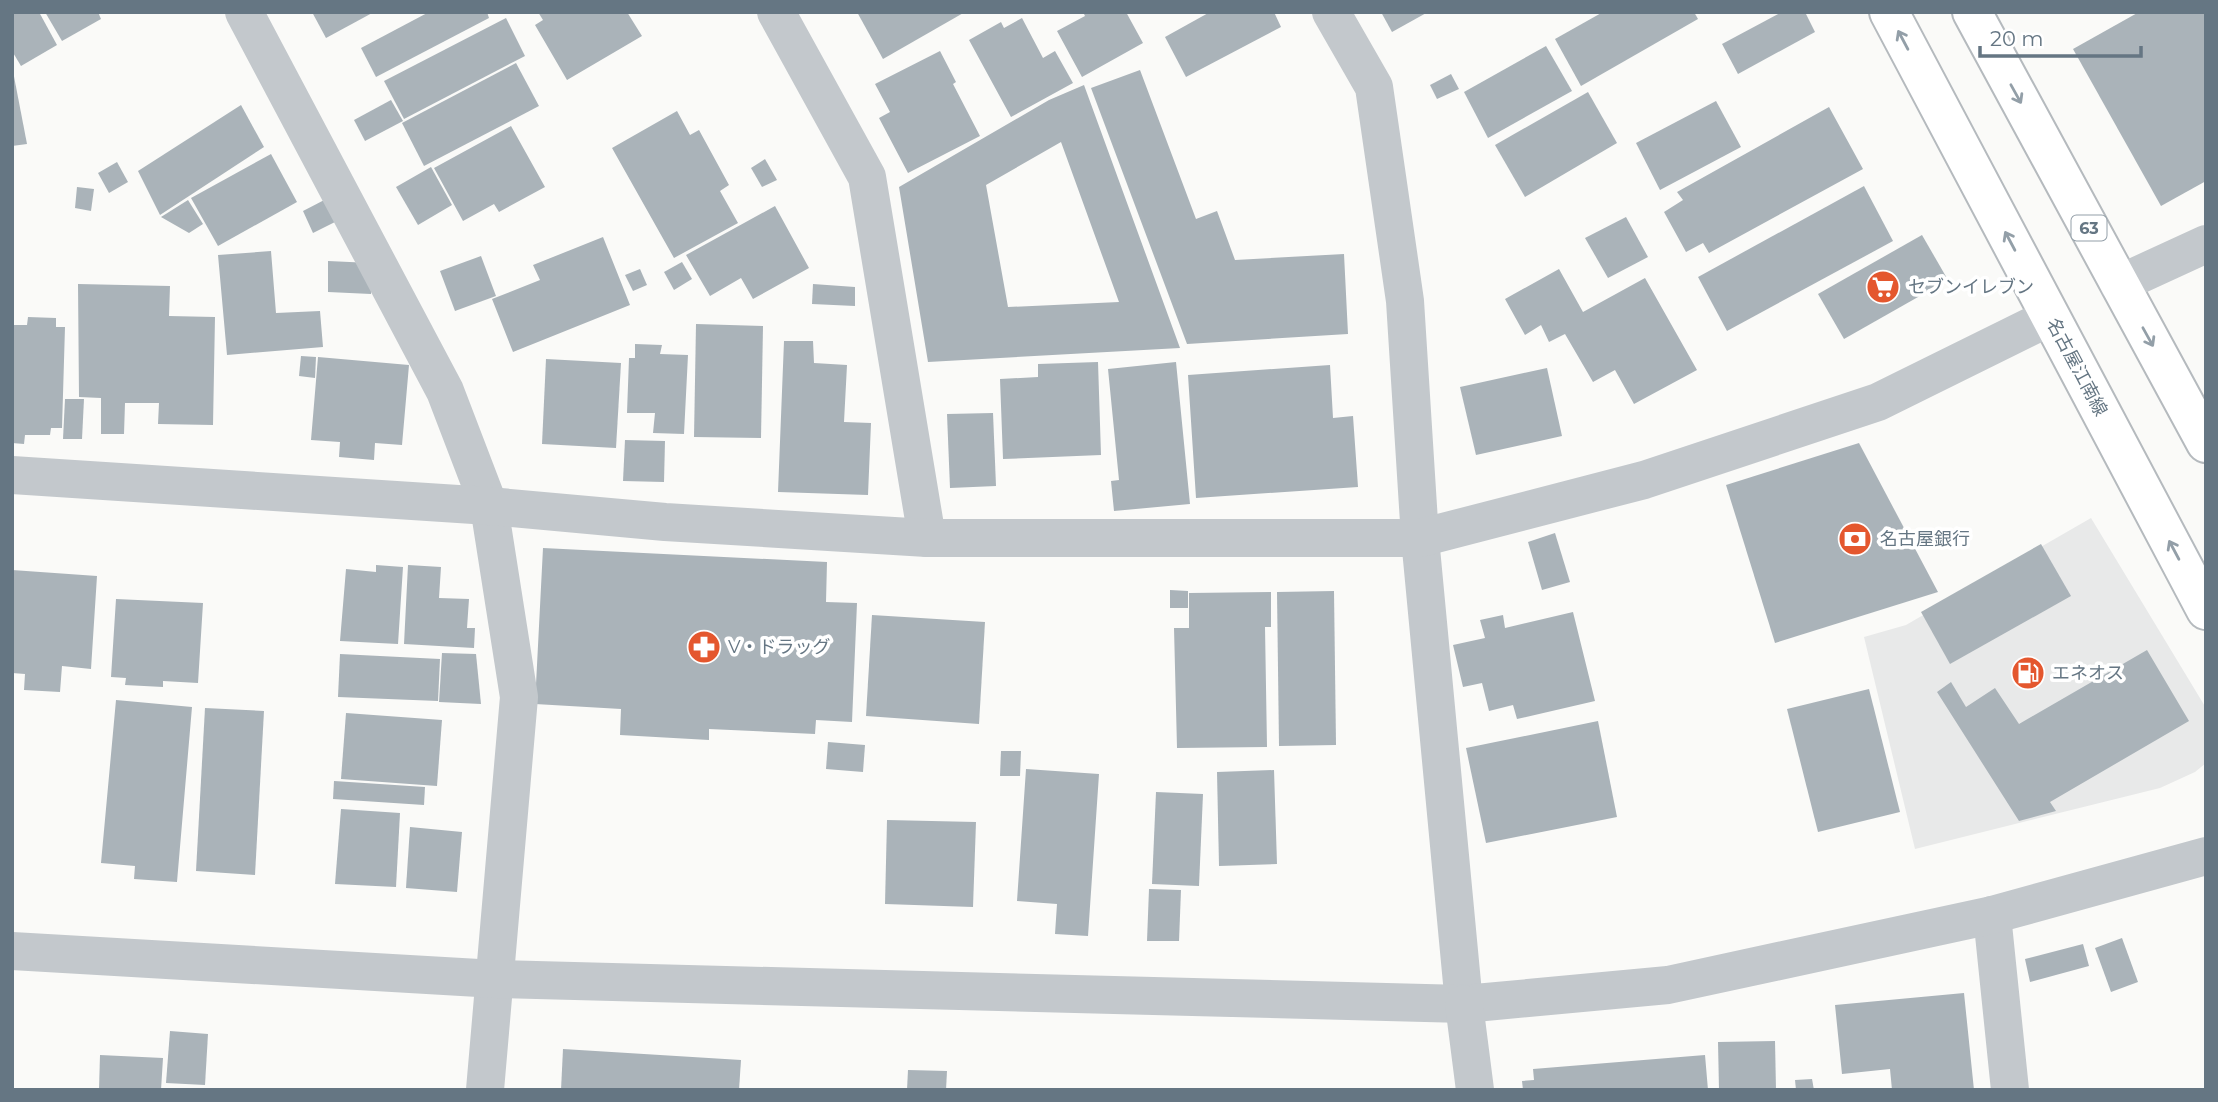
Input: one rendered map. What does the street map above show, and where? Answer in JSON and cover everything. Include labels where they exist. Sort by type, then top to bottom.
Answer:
[{"type":"main road","name":"名古屋江南線","points":[[1889,12],[2206,610]]},
{"type":"main road","name":"63","points":[[1972,12],[2206,443]]},
{"type":"street","points":[[244,12],[445,391],[489,506],[519,697],[485,1090]]},
{"type":"street","points":[[776,12],[867,177],[927,538]]},
{"type":"street","points":[[1331,12],[1374,87],[1405,301],[1420,538],[1464,1004],[1475,1090]]},
{"type":"street","points":[[2119,284],[2206,244]]},
{"type":"street","points":[[12,475],[927,538],[1420,538],[1644,480],[1878,402],[2050,317]]},
{"type":"street","points":[[12,951],[496,979],[1464,1004],[1668,985],[1992,915],[2206,856]]},
{"type":"street","points":[[1992,915],[2010,1090]]},
{"type":"shaded area","name":"エネオス","points":[[2091,518],[2206,708],[2206,763],[2195,772],[2160,788],[1915,849],[1864,637],[1906,625]]},
{"type":"building","points":[[12,12],[39,12],[57,45],[21,66],[12,51]]},
{"type":"building","points":[[45,12],[98,12],[101,19],[62,41]]},
{"type":"building","points":[[312,12],[374,12],[326,38]]},
{"type":"building","points":[[429,12],[487,12],[489,18],[376,77],[361,48]]},
{"type":"building","points":[[538,12],[627,12],[642,36],[567,80],[535,25],[543,20]]},
{"type":"building","points":[[857,12],[965,12],[883,59]]},
{"type":"building","points":[[1083,12],[1126,12],[1143,43],[1082,77],[1057,31],[1085,16]]},
{"type":"building","points":[[1210,12],[1274,12],[1281,27],[1186,77],[1165,37]]},
{"type":"building","points":[[1381,12],[1428,12],[1392,32]]},
{"type":"building","points":[[1603,12],[1694,12],[1698,19],[1581,86],[1555,39]]},
{"type":"building","points":[[1782,12],[1805,12],[1815,32],[1738,74],[1722,44]]},
{"type":"building","points":[[2139,12],[2206,12],[2206,181],[2161,206],[2073,49]]},
{"type":"building","points":[[506,18],[525,56],[404,119],[384,81]]},
{"type":"building","points":[[1022,18],[1043,58],[1055,51],[1073,83],[1011,117],[969,40],[1001,22],[1004,28]]},
{"type":"building","points":[[1546,46],[1572,91],[1488,138],[1464,92]]},
{"type":"building","points":[[940,51],[956,82],[953,84],[980,136],[908,173],[879,118],[890,112],[875,84]]},
{"type":"building","points":[[516,63],[539,106],[424,166],[402,123]]},
{"type":"building","points":[[12,66],[27,144],[12,146]]},
{"type":"building","points":[[1140,70],[1196,219],[1217,211],[1235,260],[1344,254],[1348,334],[1187,344],[1091,88]]},
{"type":"building","points":[[1451,74],[1459,89],[1437,99],[1430,85]]},
{"type":"building","points":[[1084,85],[1180,348],[928,362],[899,187],[1049,100]],"holes":[[[1061,142],[1119,302],[1008,307],[986,185]]]},
{"type":"building","points":[[1588,92],[1617,143],[1525,197],[1495,145]]},
{"type":"building","points":[[391,100],[403,121],[365,141],[354,120]]},
{"type":"building","points":[[1716,101],[1741,147],[1660,190],[1636,143]]},
{"type":"building","points":[[241,105],[264,147],[160,215],[138,171]]},
{"type":"building","points":[[1829,107],[1863,169],[1709,253],[1703,243],[1686,252],[1664,212],[1683,200],[1677,192]]},
{"type":"building","points":[[677,111],[690,135],[699,130],[729,185],[720,191],[738,223],[674,258],[612,148]]},
{"type":"building","points":[[511,126],[545,187],[499,212],[494,204],[463,221],[434,168]]},
{"type":"building","points":[[271,154],[297,202],[218,246],[191,198]]},
{"type":"building","points":[[765,159],[777,180],[762,187],[751,168]]},
{"type":"building","points":[[117,162],[128,182],[109,193],[98,173]]},
{"type":"building","points":[[431,167],[452,205],[418,225],[396,187]]},
{"type":"building","points":[[1864,186],[1893,241],[1727,331],[1698,277]]},
{"type":"building","points":[[77,187],[94,189],[91,211],[75,208]]},
{"type":"building","points":[[332,196],[343,218],[313,233],[303,211]]},
{"type":"building","points":[[188,200],[203,224],[189,233],[161,217]]},
{"type":"building","points":[[775,206],[809,268],[753,299],[741,278],[710,296],[686,255]]},
{"type":"building","points":[[1626,217],[1648,257],[1608,278],[1585,238]]},
{"type":"building","name":"セブンイレブン","points":[[1922,235],[1948,280],[1844,339],[1818,294]]},
{"type":"building","points":[[603,237],[630,305],[513,352],[492,299],[540,280],[533,265]]},
{"type":"building","points":[[271,251],[276,313],[320,311],[323,347],[227,355],[218,255]]},
{"type":"building","points":[[481,256],[496,296],[455,311],[440,271]]},
{"type":"building","points":[[328,261],[371,263],[371,294],[328,292]]},
{"type":"building","points":[[682,262],[692,279],[674,290],[664,272]]},
{"type":"building","points":[[640,269],[647,285],[633,291],[625,275]]},
{"type":"building","points":[[1559,269],[1583,312],[1645,278],[1697,370],[1634,404],[1615,370],[1593,382],[1565,334],[1549,342],[1541,325],[1525,335],[1505,299]]},
{"type":"building","points":[[78,284],[170,286],[169,316],[215,317],[213,425],[158,424],[159,403],[125,403],[124,434],[101,434],[101,398],[79,397]]},
{"type":"building","points":[[813,284],[855,287],[855,306],[812,304]]},
{"type":"building","points":[[28,317],[56,318],[56,327],[65,327],[62,428],[51,428],[50,435],[25,435],[24,444],[12,443],[12,325],[27,325]]},
{"type":"building","points":[[696,324],[763,326],[761,438],[694,437]]},
{"type":"building","points":[[784,341],[813,341],[814,363],[847,365],[844,422],[871,423],[868,495],[778,492]]},
{"type":"building","points":[[635,344],[662,345],[660,354],[688,355],[684,434],[653,433],[655,413],[627,413],[629,358],[635,358]]},
{"type":"building","points":[[301,356],[316,357],[315,378],[299,376]]},
{"type":"building","points":[[318,357],[409,365],[402,445],[375,443],[374,460],[339,457],[340,442],[311,440]]},
{"type":"building","points":[[546,359],[621,363],[616,448],[542,444]]},
{"type":"building","points":[[1098,362],[1101,455],[1003,459],[1000,379],[1038,377],[1038,364]]},
{"type":"building","points":[[1176,362],[1190,504],[1114,511],[1111,481],[1119,480],[1108,369]]},
{"type":"building","points":[[1330,365],[1333,418],[1353,416],[1358,487],[1196,498],[1188,375]]},
{"type":"building","points":[[1547,368],[1562,436],[1476,455],[1460,387]]},
{"type":"building","points":[[65,399],[84,399],[82,439],[63,439]]},
{"type":"building","points":[[993,413],[996,486],[950,488],[947,414]]},
{"type":"building","points":[[625,440],[665,441],[664,482],[623,481]]},
{"type":"building","points":[[1859,443],[1938,592],[1775,643],[1726,485]]},
{"type":"building","points":[[1555,533],[1570,582],[1542,590],[1528,542]]},
{"type":"building","points":[[2041,544],[2071,596],[1950,664],[1921,612]]},
{"type":"building","points":[[543,548],[827,562],[826,602],[857,603],[852,722],[816,720],[815,734],[709,729],[709,740],[620,735],[621,709],[535,704]]},
{"type":"building","points":[[376,565],[403,567],[398,644],[340,641],[346,569],[376,572]]},
{"type":"building","points":[[408,565],[441,567],[439,598],[469,599],[467,628],[475,628],[474,648],[404,644]]},
{"type":"building","points":[[12,570],[97,576],[91,669],[62,666],[60,692],[24,690],[25,674],[12,673]]},
{"type":"building","points":[[1170,590],[1188,591],[1188,608],[1170,608]]},
{"type":"building","points":[[1334,591],[1336,745],[1279,746],[1277,592]]},
{"type":"building","points":[[1271,592],[1271,627],[1265,627],[1267,747],[1177,748],[1174,628],[1189,628],[1189,593]]},
{"type":"building","points":[[116,599],[203,603],[198,683],[163,681],[163,687],[125,685],[126,678],[111,677]]},
{"type":"building","points":[[1573,612],[1595,701],[1517,719],[1513,705],[1489,711],[1482,683],[1463,687],[1453,645],[1485,638],[1480,620],[1503,615],[1505,628]]},
{"type":"building","points":[[872,615],[985,622],[979,724],[866,716]]},
{"type":"building","points":[[2147,650],[2189,721],[2050,802],[2056,811],[2019,821],[1937,692],[1951,682],[1966,707],[1995,688],[2019,724]]},
{"type":"building","points":[[442,653],[476,654],[481,704],[439,702]]},
{"type":"building","points":[[340,654],[440,659],[438,701],[338,697]]},
{"type":"building","points":[[1869,689],[1900,812],[1818,832],[1787,709]]},
{"type":"building","points":[[116,700],[192,707],[177,882],[134,879],[135,866],[101,863]]},
{"type":"building","points":[[205,708],[264,711],[255,875],[196,871]]},
{"type":"building","points":[[346,713],[442,720],[437,786],[341,779]]},
{"type":"building","points":[[1598,721],[1617,817],[1486,843],[1466,748]]},
{"type":"building","points":[[828,742],[865,745],[863,772],[826,769]]},
{"type":"building","points":[[1001,751],[1021,751],[1020,776],[1000,776]]},
{"type":"building","points":[[1026,769],[1099,774],[1088,936],[1055,934],[1057,904],[1017,901]]},
{"type":"building","points":[[1274,770],[1277,864],[1219,866],[1217,772]]},
{"type":"building","points":[[334,781],[425,787],[424,805],[333,799]]},
{"type":"building","points":[[1156,792],[1203,794],[1199,886],[1152,884]]},
{"type":"building","points":[[341,809],[400,813],[396,887],[335,884]]},
{"type":"building","points":[[887,820],[976,822],[973,907],[885,904]]},
{"type":"building","points":[[410,827],[462,832],[457,892],[406,888]]},
{"type":"building","points":[[1149,889],[1181,890],[1179,941],[1147,941]]},
{"type":"building","points":[[2122,938],[2138,982],[2111,992],[2095,948]]},
{"type":"building","points":[[2083,944],[2089,966],[2030,982],[2025,959]]},
{"type":"building","points":[[1964,993],[1974,1090],[1892,1090],[1890,1069],[1842,1074],[1835,1005]]},
{"type":"building","points":[[170,1031],[208,1034],[205,1085],[166,1083]]},
{"type":"building","points":[[1775,1041],[1776,1090],[1719,1090],[1718,1042]]},
{"type":"building","points":[[563,1049],[741,1060],[739,1090],[561,1090]]},
{"type":"building","points":[[100,1055],[163,1058],[161,1090],[99,1090]]},
{"type":"building","points":[[1705,1055],[1708,1090],[1523,1090],[1522,1081],[1534,1080],[1533,1069]]},
{"type":"building","points":[[908,1070],[947,1071],[946,1090],[907,1090]]},
{"type":"building","points":[[1812,1079],[1814,1090],[1796,1090],[1795,1080]]},
{"type":"place","name":"セブンイレブン","points":[[1883,287]]},
{"type":"place","name":"名古屋銀行","points":[[1855,539]]},
{"type":"place","name":"V・ドラッグ","points":[[704,647]]},
{"type":"place","name":"エネオス","points":[[2028,673]]}]
